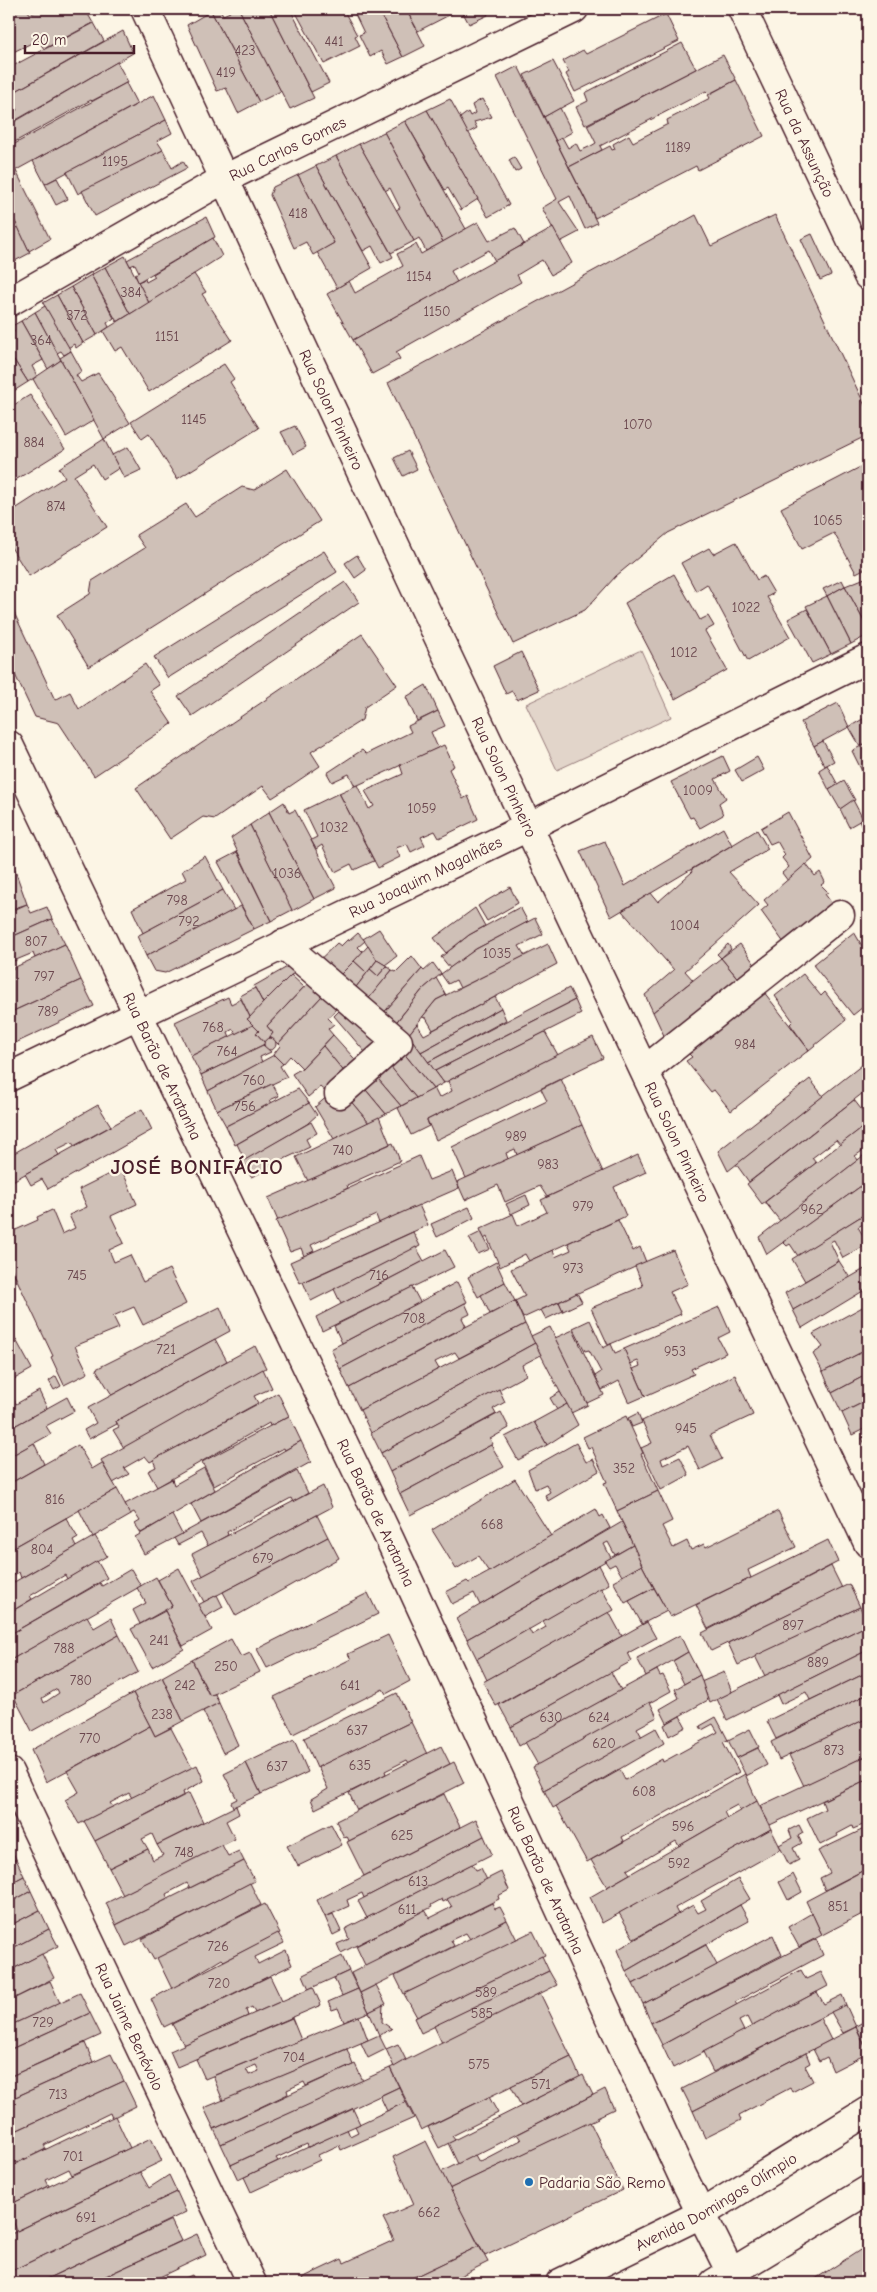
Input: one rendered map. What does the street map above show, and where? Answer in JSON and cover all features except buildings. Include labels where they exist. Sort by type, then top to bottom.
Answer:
[{"type":"street","name":"Rua Solon Pinheiro","points":[[145,9],[418,592],[868,1543]]},
{"type":"street","name":"Rua Carlos Gomes","points":[[9,302],[224,179],[574,9]]},
{"type":"street","name":"Rua da Assunção","points":[[742,9],[868,276]]},
{"type":"street","name":"Rua Joaquim Magalhães","points":[[9,1077],[530,826],[868,658]]},
{"type":"street","name":"Rua Barão de Aratanha","points":[[9,745],[390,1540],[701,2214],[727,2280]]},
{"type":"street","points":[[645,1070],[840,915]]},
{"type":"street","points":[[283,944],[398,1042],[339,1094]]},
{"type":"street","name":"Rua Jaime Benévolo","points":[[9,1772],[252,2283]]},
{"type":"street","name":"Avenida Domingos Olímpio","points":[[560,2283],[701,2214],[868,2111]]},
{"type":"street","points":[[727,2280],[868,2190]]},
{"type":"shaded area","points":[[641,650],[671,717],[557,770],[526,704]]},
{"type":"place","name":"Padaria São Remo","points":[[529,2182]]},
{"type":"district","name":"JOSÉ BONIFÁCIO","points":[[197,1167]]}]
